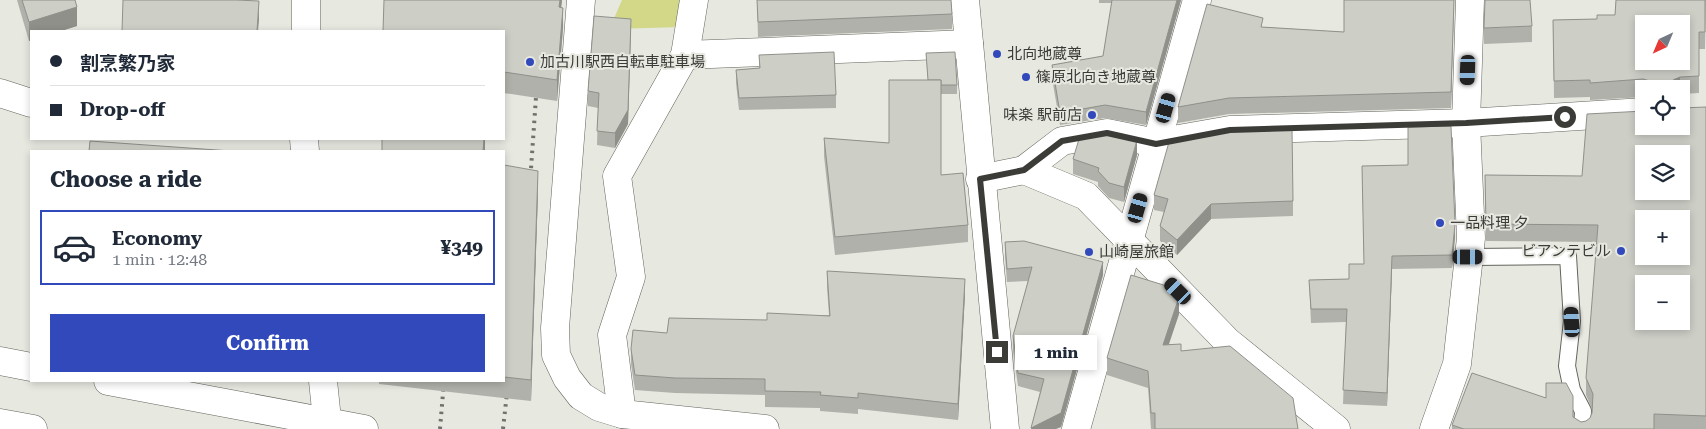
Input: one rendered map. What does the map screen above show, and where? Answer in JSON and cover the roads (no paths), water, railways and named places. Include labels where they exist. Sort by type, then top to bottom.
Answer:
[{"type":"street","points":[[306,0],[306,30]]},
{"type":"street","points":[[581,0],[555,328],[556,355],[566,378],[581,396],[599,407],[622,414],[765,429]]},
{"type":"street","points":[[622,414],[612,335],[631,278],[616,176],[685,55],[694,0]]},
{"type":"street","points":[[965,0],[980,179],[1005,429]]},
{"type":"street","points":[[1076,429],[1197,0]]},
{"type":"street","points":[[1434,429],[1457,364],[1471,238],[1466,123],[1470,0]]},
{"type":"street","points":[[685,55],[969,44]]},
{"type":"street","points":[[0,93],[30,103]]},
{"type":"street","points":[[980,179],[1024,170],[1062,141],[1107,133],[1156,144],[1230,130],[1466,123],[1635,113]]},
{"type":"street","points":[[1024,170],[1086,196],[1228,342],[1336,429]]},
{"type":"street","points":[[0,361],[30,367]]},
{"type":"street","points":[[113,382],[327,425],[364,429]]},
{"type":"street","points":[[323,382],[327,425]]},
{"type":"street","points":[[0,423],[33,429]]},
{"type":"lane","points":[[1468,257],[1568,256],[1572,322],[1567,366],[1572,390],[1583,411],[1582,429]]},
{"type":"railway","points":[[530,183],[537,83]]},
{"type":"railway","points":[[440,429],[444,382]]},
{"type":"railway","points":[[503,429],[508,384]]},
{"type":"place","name":"北向地蔵尊","points":[[997,54]]},
{"type":"place","name":"加古川駅西自転車駐車場","points":[[530,62]]},
{"type":"place","name":"篠原北向き地蔵尊","points":[[1026,77]]},
{"type":"place","name":"味楽 駅前店","points":[[1092,115]]},
{"type":"place","name":"一品料理 夕","points":[[1440,223]]},
{"type":"place","name":"ビアンテビル","points":[[1621,251]]},
{"type":"place","name":"山崎屋旅館","points":[[1089,252]]}]
